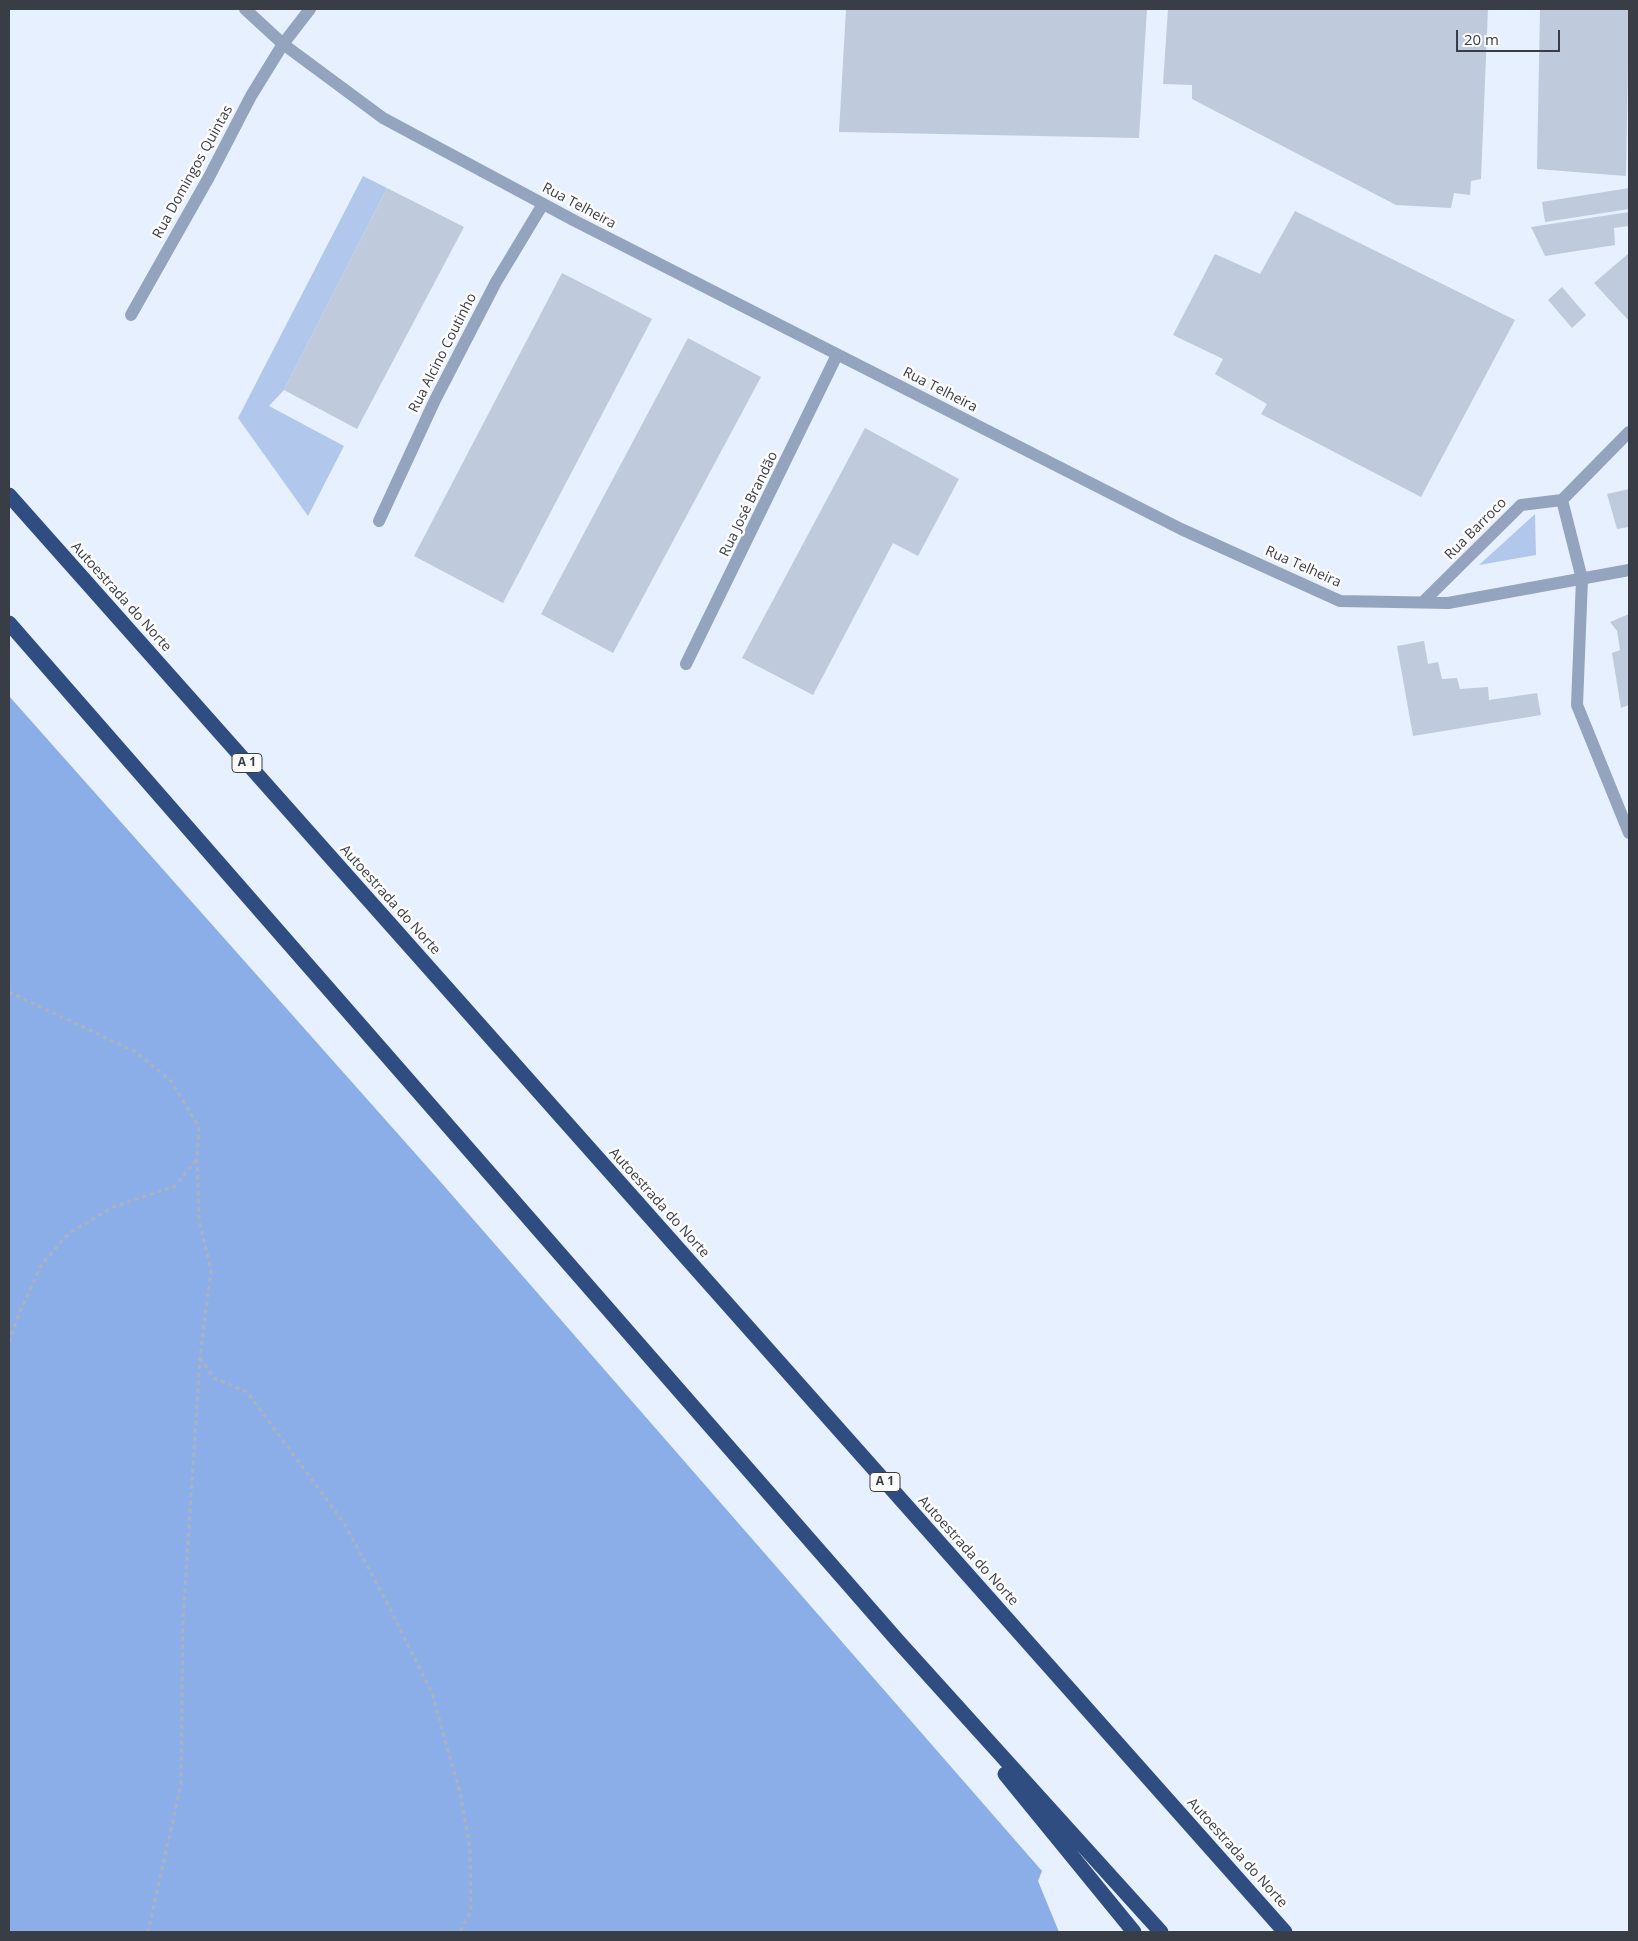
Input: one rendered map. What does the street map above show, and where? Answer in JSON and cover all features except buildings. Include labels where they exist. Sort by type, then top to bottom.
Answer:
[{"type":"highway","name":"Autoestrada do Norte","points":[[9,495],[1285,1932]]},
{"type":"highway","points":[[9,623],[897,1640],[1161,1932]]},
{"type":"highway","points":[[897,1640],[1134,1932]]},
{"type":"street","name":"Rua Telheira","points":[[245,9],[283,44],[383,118],[543,204],[1181,529],[1340,601],[1448,603],[1629,570]]},
{"type":"street","name":"Rua Domingos Quintas","points":[[131,315],[209,177],[251,96],[283,44],[310,9]]},
{"type":"street","name":"Rua Alcino Coutinho","points":[[379,521],[435,400],[496,282],[543,204]]},
{"type":"street","name":"Rua José Brandão","points":[[686,664],[837,355]]},
{"type":"street","points":[[1629,432],[1562,500],[1582,579],[1577,705],[1629,833]]},
{"type":"street","name":"Rua Barroco","points":[[1423,602],[1521,505],[1562,500]]},
{"type":"path","points":[[9,992],[136,1052],[171,1081],[199,1127],[197,1158],[199,1220],[211,1270],[200,1358],[183,1618],[181,1784],[148,1932]]},
{"type":"path","points":[[9,1342],[20,1311],[42,1264],[69,1233],[113,1206],[175,1186],[197,1158]]},
{"type":"path","points":[[200,1358],[214,1378],[247,1392],[344,1523],[383,1595],[432,1693],[460,1793],[470,1848],[471,1911],[460,1932]]},
{"type":"shaded area","points":[[363,176],[387,188],[284,390],[269,406],[344,446],[308,516],[238,418]]},
{"type":"shaded area","points":[[1535,514],[1536,555],[1479,565]]},
{"type":"shaded area","points":[[9,696],[438,1179],[1042,1871],[1038,1881],[1059,1932],[9,1932]]}]
